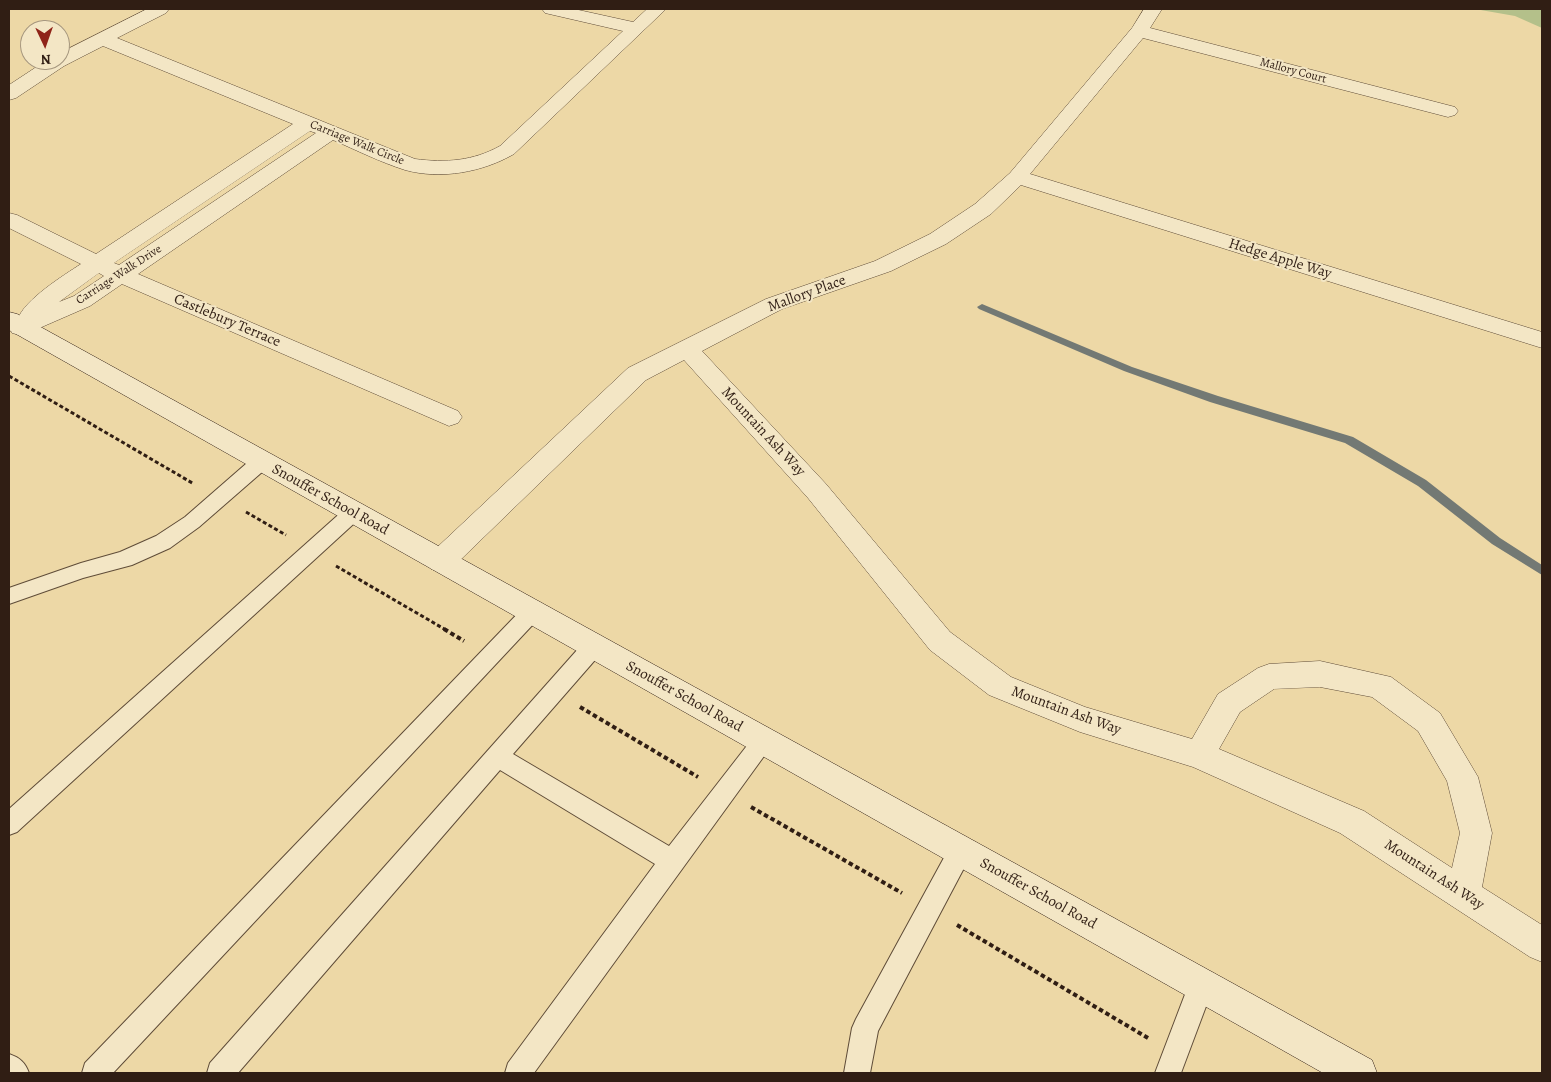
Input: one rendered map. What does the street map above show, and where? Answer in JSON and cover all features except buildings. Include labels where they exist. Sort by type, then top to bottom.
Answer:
[{"type":"street","points":[[9,94],[57,62],[160,9]]},
{"type":"street","points":[[551,9],[636,28]]},
{"type":"street","name":"Carriage Walk Circle","points":[[102,38],[330,133],[411,165],[431,168],[476,164],[495,158],[507,150],[657,9]]},
{"type":"street","name":"Mallory Place","points":[[441,561],[637,374],[774,304],[883,266],[938,239],[983,209],[1018,177],[1139,31],[1153,9]]},
{"type":"street","name":"Mallory Court","points":[[1139,31],[1448,111]]},
{"type":"street","name":"Carriage Walk Drive","points":[[15,324],[56,290],[308,123]]},
{"type":"street","name":"Carriage Walk Drive","points":[[15,324],[82,301],[330,133]]},
{"type":"street","name":"Hedge Apple Way","points":[[1018,177],[1542,340]]},
{"type":"street","name":"Castlebury Terrace","points":[[9,220],[121,276],[449,417]]},
{"type":"street","name":"Snouffer School Road","points":[[15,324],[1359,1073]]},
{"type":"street","name":"Mountain Ash Way","points":[[686,348],[817,492],[940,641],[1000,686],[1080,719],[1199,755],[1352,822],[1542,945]]},
{"type":"street","points":[[1199,755],[1229,703],[1269,677],[1320,674],[1380,686],[1429,722],[1462,777],[1476,833],[1464,894]]},
{"type":"lane","points":[[9,596],[81,571],[124,559],[163,542],[192,522],[262,461]]},
{"type":"lane","points":[[9,824],[353,513]]},
{"type":"lane","points":[[96,1073],[532,612]]},
{"type":"lane","points":[[220,1073],[594,646]]},
{"type":"lane","points":[[518,1073],[672,861],[764,741]]},
{"type":"lane","points":[[497,756],[672,861]]},
{"type":"lane","points":[[857,1073],[865,1028],[961,851]]},
{"type":"lane","points":[[1172,1064],[1201,985]]},
{"type":"lane","points":[[9,1067],[16,1073]]},
{"type":"path","points":[[9,376],[490,655]]},
{"type":"path","points":[[554,692],[930,910],[1172,1064]]},
{"type":"green space","points":[[1475,9],[1542,9],[1542,28],[1515,16]]},
{"type":"waterway","points":[[982,307],[1128,369],[1214,399],[1349,440],[1422,483],[1496,541],[1542,571]]}]
